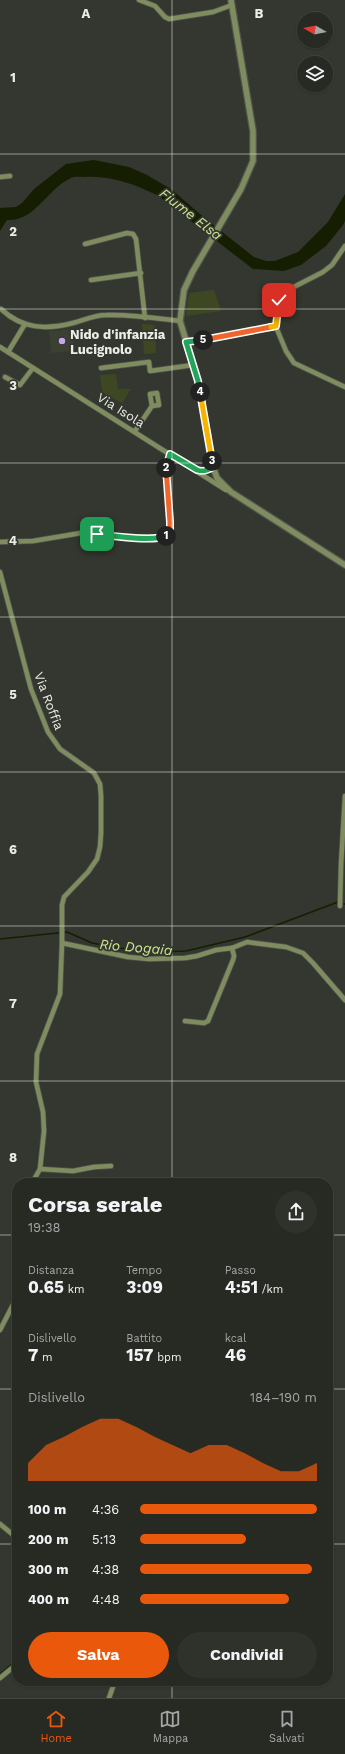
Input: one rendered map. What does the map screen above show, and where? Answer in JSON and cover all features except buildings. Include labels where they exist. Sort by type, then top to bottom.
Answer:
[{"type":"street","points":[[139,0],[155,6],[165,17],[169,19],[213,12],[231,3],[253,131],[254,150],[251,167],[241,189],[209,241],[184,290],[180,321],[198,381],[214,469],[221,483],[231,492]]},
{"type":"street","points":[[0,177],[10,176]]},
{"type":"street","points":[[85,244],[127,233],[133,234],[136,239],[141,273],[145,318]]},
{"type":"street","points":[[345,246],[332,265],[323,272],[284,292],[279,300],[276,326],[286,351],[294,363],[345,387]]},
{"type":"street","points":[[92,280],[141,273]]},
{"type":"street","points":[[6,304],[1,310],[24,324],[35,328],[52,328],[100,316],[180,321]]},
{"type":"street","points":[[8,352],[24,324]]},
{"type":"street","points":[[186,342],[227,336],[276,326]]},
{"type":"street","name":"Via Isola","points":[[0,347],[197,470],[204,476],[345,565]]},
{"type":"street","points":[[101,368],[149,362],[150,371],[193,365]]},
{"type":"street","points":[[5,377],[20,385],[33,368]]},
{"type":"street","points":[[135,432],[152,406]]},
{"type":"street","points":[[0,542],[38,541],[81,533],[126,537],[165,536],[170,530],[166,468],[170,454]]},
{"type":"street","points":[[197,470],[204,471],[214,469]]},
{"type":"street","points":[[204,476],[214,469]]},
{"type":"street","name":"Via Roffia","points":[[0,572],[30,689],[48,732],[60,749],[94,773],[100,784],[100,847],[97,859],[88,872],[64,897],[62,905],[60,994],[58,1003],[38,1048],[36,1087],[43,1112],[44,1147],[40,1169],[35,1178]]},
{"type":"street","points":[[340,906],[341,857],[345,796]]},
{"type":"street","points":[[62,943],[128,957],[149,959],[185,958],[232,948],[248,942],[286,947],[298,951],[313,963],[345,1000]]},
{"type":"street","points":[[185,1021],[204,1023],[208,1021],[233,960],[234,953],[232,948]]},
{"type":"street","points":[[40,1169],[74,1172],[94,1167],[111,1166]]},
{"type":"street","points":[[0,1330],[12,1307]]},
{"type":"street","points":[[0,1524],[12,1534]]},
{"type":"street","points":[[0,1678],[12,1668]]},
{"type":"street","points":[[110,1698],[114,1686]]},
{"type":"shaded area","points":[[214,290],[221,311],[186,316],[189,293]]},
{"type":"shaded area","points":[[142,324],[155,325],[156,353],[144,354]]},
{"type":"shaded area","name":"Nido d'infanzia Lucignolo","points":[[72,329],[75,351],[51,353],[49,331]]},
{"type":"shaded area","points":[[116,374],[118,389],[131,389],[122,403],[102,392],[100,375]]},
{"type":"water","name":"Fiume Elsa","points":[[94,160],[129,167],[147,175],[171,189],[254,257],[266,261],[275,261],[298,252],[328,222],[345,194],[345,221],[326,246],[301,265],[284,271],[253,269],[157,195],[122,181],[103,177],[76,177],[71,178],[61,184],[33,211],[25,216],[7,220],[0,231],[0,208],[16,207],[22,203],[34,189],[66,164]]},
{"type":"waterway","name":"Rio Dogaia","points":[[0,939],[67,932],[92,943],[119,948],[157,952],[186,951],[245,937],[338,902]]},
{"type":"waterway","points":[[0,1674],[12,1664]]},
{"type":"place","name":"Nido d'infanzia Lucignolo","points":[[62,341]]},
{"type":"route","points":[[97,534],[114,537],[148,538],[161,538],[168,534],[170,530],[170,522],[166,468],[167,460],[170,454],[197,470],[204,471],[213,467],[206,436],[198,381],[186,342],[227,336],[276,326],[279,300]]}]
